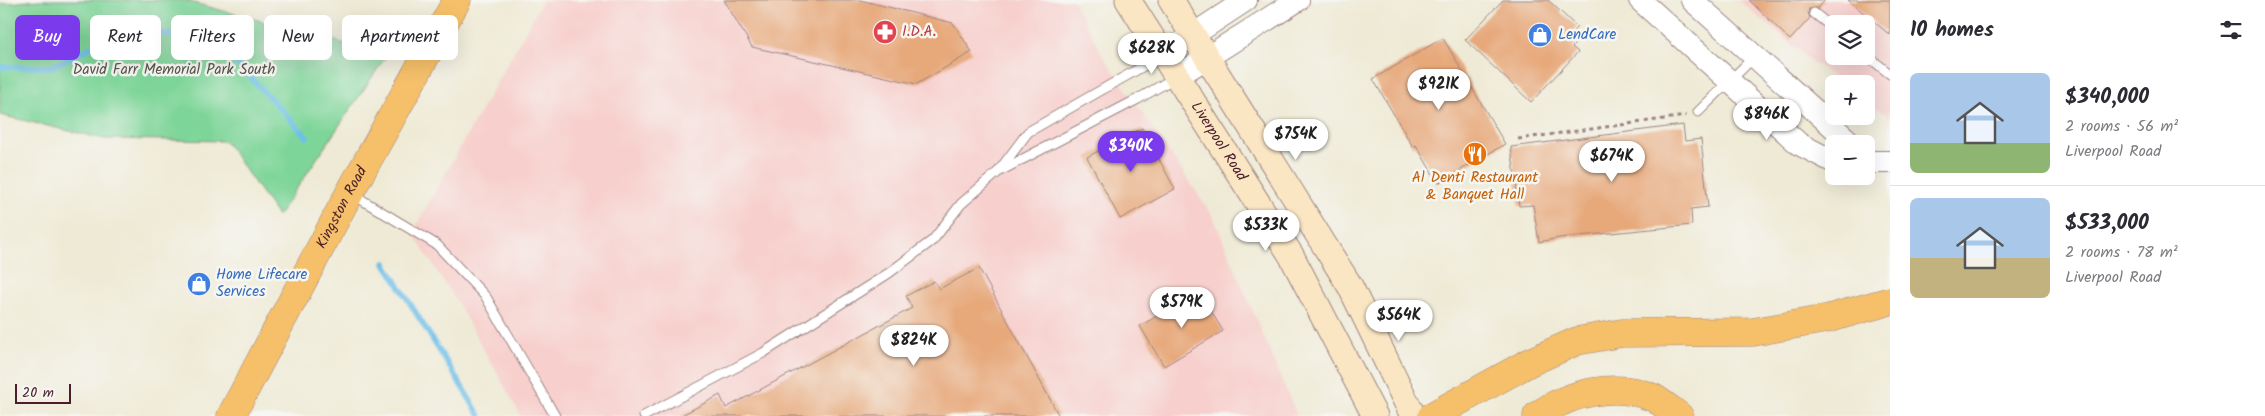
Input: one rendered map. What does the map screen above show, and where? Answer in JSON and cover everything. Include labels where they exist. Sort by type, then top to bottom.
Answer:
[{"type":"main road","name":"Kingston Road","points":[[231,416],[350,192],[457,0]]},
{"type":"main road","name":"Liverpool Road","points":[[1128,0],[1291,255],[1376,416]]},
{"type":"main road","points":[[1171,0],[1350,286],[1413,416]]},
{"type":"main road","points":[[1432,416],[1530,362],[1577,341],[1622,333],[1753,332],[1826,319],[1890,301]]},
{"type":"main road","points":[[1537,416],[1549,407],[1597,390],[1630,392],[1654,398],[1679,416]]},
{"type":"street","points":[[1164,54],[1246,0]]},
{"type":"street","points":[[1176,77],[1298,0]]},
{"type":"street","points":[[1640,0],[1799,144],[1825,157]]},
{"type":"street","points":[[1692,0],[1842,135]]},
{"type":"lane","points":[[1814,13],[1825,22]]},
{"type":"lane","points":[[644,416],[763,353],[888,273],[932,240],[961,204],[998,172],[1028,132],[1164,54]]},
{"type":"lane","points":[[1694,113],[1754,56]]},
{"type":"lane","points":[[1875,62],[1890,74]]},
{"type":"lane","points":[[998,172],[1138,100],[1176,77]]},
{"type":"lane","points":[[350,192],[437,245],[486,296],[555,416]]},
{"type":"path","points":[[1518,139],[1694,113]]},
{"type":"shaded area","points":[[543,0],[1073,0],[1102,54],[1213,216],[1297,416],[521,416],[457,302],[412,233]]},
{"type":"shaded area","points":[[1738,0],[1890,0],[1890,117],[1875,107],[1875,75],[1831,75]]},
{"type":"green space","name":"David Farr Memorial Park South","points":[[38,0],[183,0],[239,15],[171,15],[171,60],[254,60],[254,19],[264,22],[264,60],[332,60],[332,40],[342,43],[342,60],[384,60],[278,216],[225,141],[104,139],[0,115],[0,4]]},
{"type":"building","points":[[724,0],[860,0],[953,23],[972,52],[917,84],[752,47]]},
{"type":"building","points":[[1503,0],[1548,0],[1577,27],[1571,34],[1578,41],[1572,47],[1578,52],[1531,102],[1465,40]]},
{"type":"building","points":[[1749,0],[1825,0],[1818,8],[1809,9],[1810,18],[1790,40]]},
{"type":"building","points":[[1848,0],[1890,0],[1890,35],[1875,22],[1875,15],[1866,15]]},
{"type":"building","points":[[1443,38],[1505,144],[1438,183],[1416,145],[1413,147],[1373,79]]},
{"type":"building","points":[[1683,125],[1685,141],[1701,139],[1708,207],[1691,209],[1692,225],[1559,238],[1539,242],[1533,205],[1519,206],[1511,147]]},
{"type":"building","points":[[1142,128],[1175,189],[1120,219],[1087,157]]},
{"type":"building","points":[[979,268],[1059,416],[680,416],[720,395],[726,408],[912,308],[906,296],[934,281],[939,289]]},
{"type":"building","points":[[1199,291],[1223,331],[1164,366],[1140,326]]},
{"type":"waterway","points":[[0,67],[51,67],[129,28],[194,39],[233,59],[307,137]]},
{"type":"waterway","points":[[385,263],[480,416]]},
{"type":"place","name":"I.D.A.","points":[[885,32]]},
{"type":"place","name":"LendCare","points":[[1540,35]]},
{"type":"place","name":"Al Denti Restaurant & Banquet Hall","points":[[1475,154]]},
{"type":"place","name":"Home Lifecare Services","points":[[199,284]]}]
